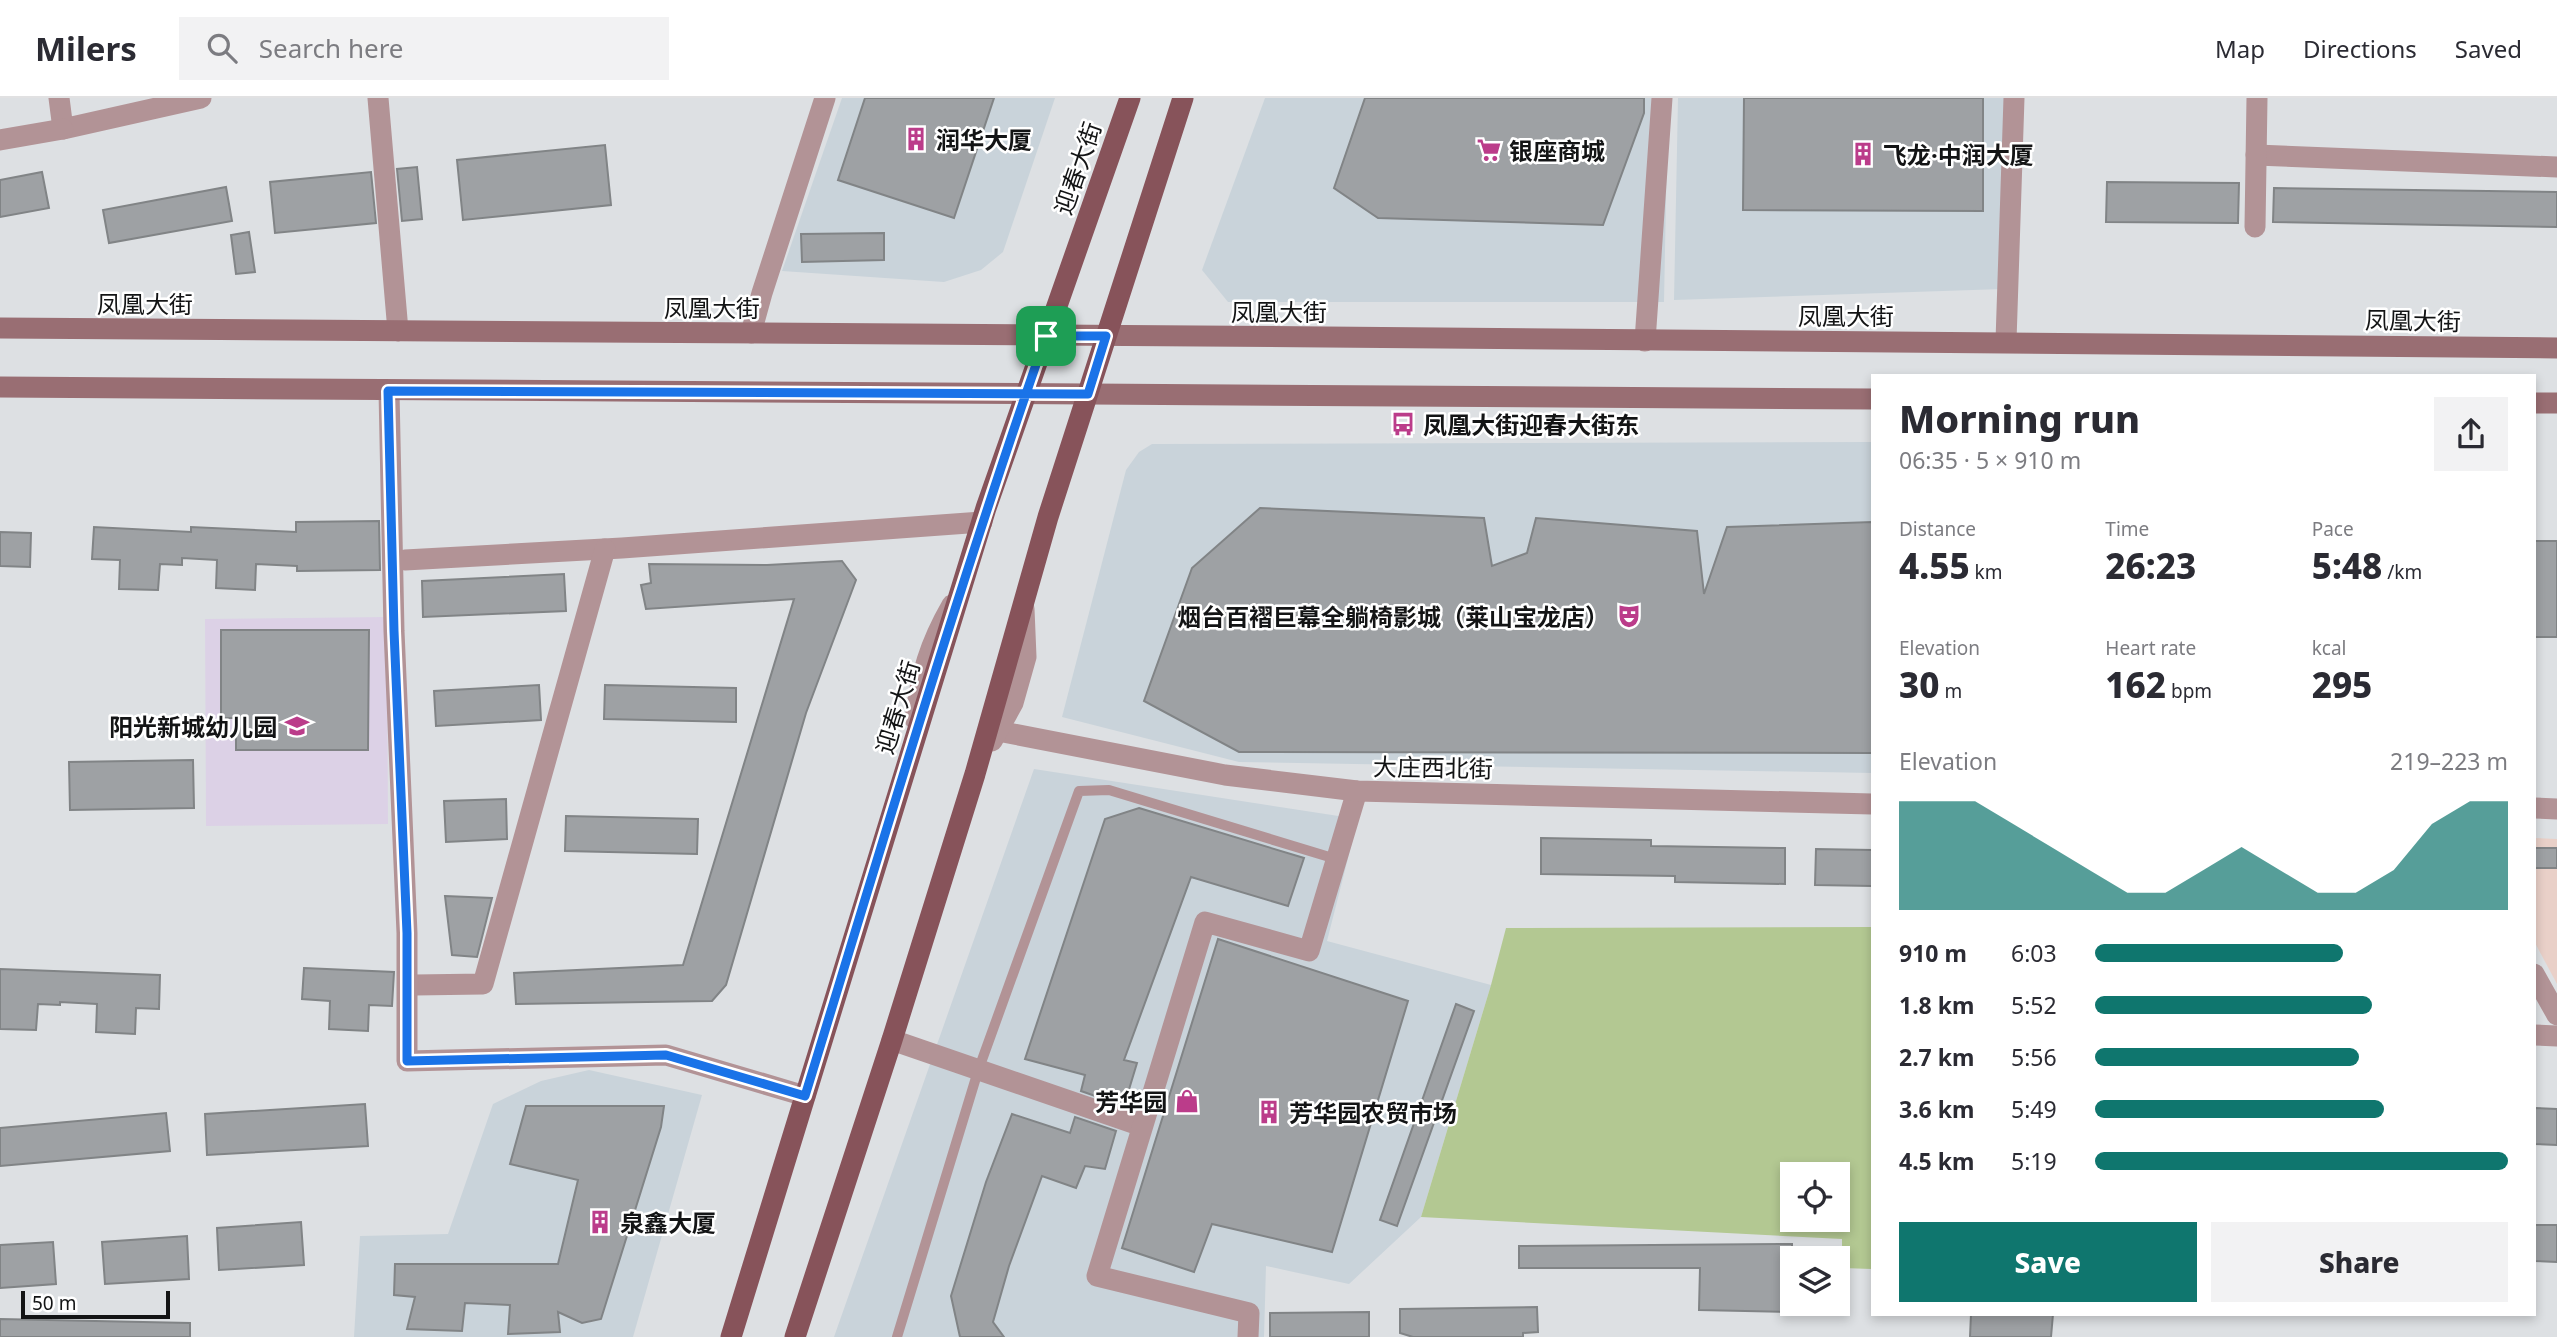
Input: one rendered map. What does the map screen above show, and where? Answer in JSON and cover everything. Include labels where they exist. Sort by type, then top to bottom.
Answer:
[{"type":"main road","name":"迎春大街","points":[[731,1337],[982,522],[1130,98]]},
{"type":"main road","points":[[795,1337],[892,1040],[975,774],[1024,599],[1184,98]]},
{"type":"main road","name":"凤凰大街","points":[[0,328],[1645,341],[2006,341],[2557,348]]},
{"type":"main road","points":[[0,387],[1871,399]]},
{"type":"main road","points":[[2536,403],[2557,403]]},
{"type":"street","points":[[59,98],[63,129]]},
{"type":"street","points":[[0,140],[63,129],[201,98]]},
{"type":"street","points":[[378,98],[398,331]]},
{"type":"street","points":[[751,333],[825,98]]},
{"type":"street","points":[[1645,341],[1662,98]]},
{"type":"street","points":[[2006,341],[2014,98]]},
{"type":"street","points":[[2255,227],[2257,98]]},
{"type":"street","points":[[2256,155],[2557,167]]},
{"type":"street","points":[[388,391],[394,631],[407,933],[407,1061],[666,1055],[805,1096]]},
{"type":"street","points":[[405,560],[606,549],[982,522]]},
{"type":"street","points":[[415,985],[483,984],[606,549]]},
{"type":"street","points":[[975,774],[1013,704],[1026,657],[1024,599]]},
{"type":"street","name":"大庄西北街","points":[[998,731],[1225,775],[1357,791],[1871,804]]},
{"type":"street","points":[[1248,1337],[1249,1313],[1097,1276],[1205,922],[1309,951],[1357,791]]},
{"type":"street","points":[[2536,808],[2557,809]]},
{"type":"street","points":[[2536,978],[2557,1015]]},
{"type":"street","points":[[2536,1035],[2557,1036]]},
{"type":"street","points":[[892,1040],[1142,1126]]},
{"type":"lane","points":[[897,1337],[978,1071],[1080,791],[1109,790],[1336,859]]},
{"type":"shaded area","points":[[842,98],[1055,98],[1003,252],[981,270],[944,282],[782,271]]},
{"type":"shaded area","points":[[1265,98],[1668,98],[1664,302],[1228,302],[1202,270]]},
{"type":"shaded area","points":[[1678,98],[2007,98],[2003,289],[1674,300]]},
{"type":"shaded area","points":[[1871,442],[1871,773],[1239,762],[1062,717],[1126,470],[1139,452],[1152,444]]},
{"type":"shaded area","name":"阳光新城幼儿园","points":[[387,617],[388,824],[206,826],[205,619]]},
{"type":"shaded area","name":"芳华园","points":[[1034,769],[1358,819],[1327,941],[1491,985],[1421,1217],[1349,1284],[1266,1266],[1264,1337],[834,1337]]},
{"type":"shaded area","points":[[2536,838],[2557,839],[2557,984],[2536,945]]},
{"type":"shaded area","points":[[589,1070],[702,1095],[633,1337],[354,1337],[360,1236],[448,1234],[493,1104],[541,1081]]},
{"type":"green space","points":[[1871,927],[1871,1269],[1850,1268],[1850,1246],[1842,1246],[1842,1239],[1421,1217],[1506,928]]},
{"type":"building","name":"润华大厦","points":[[865,98],[994,98],[954,218],[838,180]]},
{"type":"building","name":"银座商城","points":[[1365,98],[1644,98],[1644,113],[1603,225],[1378,218],[1334,188]]},
{"type":"building","name":"飞龙·中润大厦","points":[[1744,98],[1983,98],[1983,211],[1743,210]]},
{"type":"building","points":[[605,145],[611,205],[463,220],[457,160]]},
{"type":"building","points":[[417,167],[422,219],[402,221],[397,169]]},
{"type":"building","points":[[42,172],[49,208],[0,217],[0,180]]},
{"type":"building","points":[[371,172],[376,223],[275,233],[270,182]]},
{"type":"building","points":[[2107,182],[2239,183],[2238,223],[2106,222]]},
{"type":"building","points":[[226,187],[232,221],[109,243],[103,210]]},
{"type":"building","points":[[2274,188],[2557,192],[2557,227],[2273,222]]},
{"type":"building","points":[[249,232],[255,272],[236,274],[231,235]]},
{"type":"building","points":[[884,233],[884,260],[802,262],[801,234]]},
{"type":"building","points":[[1260,508],[1484,518],[1492,566],[1527,553],[1536,518],[1697,531],[1704,594],[1727,527],[1871,522],[1871,753],[1239,752],[1144,701],[1192,568]]},
{"type":"building","points":[[379,521],[380,570],[297,571],[297,566],[256,564],[255,590],[216,588],[217,560],[182,558],[182,565],[160,564],[158,590],[119,589],[120,560],[92,559],[94,527],[191,532],[191,527],[296,532],[296,522]]},
{"type":"building","points":[[0,532],[31,533],[30,567],[0,566]]},
{"type":"building","points":[[2536,541],[2557,541],[2557,637],[2536,637]]},
{"type":"building","points":[[842,561],[856,580],[806,713],[726,985],[712,1001],[516,1004],[514,973],[683,965],[794,599],[646,609],[641,585],[651,583],[649,564],[767,565]]},
{"type":"building","points":[[564,574],[566,611],[423,617],[422,581]]},
{"type":"building","points":[[221,630],[369,630],[368,750],[236,750],[236,718],[221,718]]},
{"type":"building","points":[[539,685],[541,720],[436,726],[434,691]]},
{"type":"building","points":[[605,685],[736,688],[736,722],[604,719]]},
{"type":"building","points":[[193,760],[194,808],[70,810],[69,762]]},
{"type":"building","points":[[506,799],[507,839],[446,842],[444,801]]},
{"type":"building","points":[[1139,808],[1304,858],[1288,906],[1191,877],[1124,1060],[1137,1063],[1124,1106],[1081,1091],[1085,1075],[1025,1059],[1105,819]]},
{"type":"building","points":[[566,816],[698,819],[697,854],[565,851]]},
{"type":"building","points":[[1541,838],[1651,840],[1651,846],[1785,848],[1785,884],[1675,882],[1675,876],[1541,874]]},
{"type":"building","points":[[2536,848],[2557,848],[2557,868],[2536,868]]},
{"type":"building","points":[[1816,849],[1871,850],[1871,886],[1815,885]]},
{"type":"building","points":[[445,896],[492,898],[477,957],[452,955]]},
{"type":"building","name":"芳华园农贸市场","points":[[1218,939],[1408,1001],[1332,1252],[1212,1224],[1194,1272],[1122,1248]]},
{"type":"building","points":[[304,968],[394,972],[392,1006],[369,1005],[368,1031],[329,1029],[330,1001],[302,999]]},
{"type":"building","points":[[0,969],[160,975],[159,1009],[136,1008],[135,1034],[96,1032],[97,1004],[60,1002],[60,1005],[38,1004],[36,1030],[0,1029]]},
{"type":"building","points":[[1456,1004],[1474,1011],[1397,1226],[1380,1220]]},
{"type":"building","points":[[365,1104],[368,1146],[207,1155],[205,1114]]},
{"type":"building","name":"泉鑫大厦","points":[[526,1106],[664,1106],[661,1127],[601,1319],[582,1323],[558,1312],[560,1332],[508,1334],[510,1305],[465,1303],[462,1331],[407,1329],[415,1297],[394,1295],[395,1264],[558,1264],[578,1180],[510,1164]]},
{"type":"building","points":[[2536,1108],[2557,1109],[2557,1145],[2536,1144]]},
{"type":"building","points":[[166,1113],[170,1151],[0,1166],[0,1128]]},
{"type":"building","points":[[1012,1114],[1070,1133],[1075,1117],[1116,1131],[1105,1169],[1085,1166],[1076,1188],[1042,1176],[1009,1266],[993,1322],[1004,1337],[960,1337],[951,1296],[986,1182]]},
{"type":"building","points":[[301,1222],[304,1265],[219,1270],[217,1228]]},
{"type":"building","points":[[2536,1225],[2557,1225],[2557,1262],[2536,1261]]},
{"type":"building","points":[[187,1236],[189,1279],[105,1284],[102,1242]]},
{"type":"building","points":[[53,1242],[56,1284],[0,1288],[0,1245]]},
{"type":"building","points":[[1792,1244],[1780,1246],[1780,1312],[1699,1310],[1700,1268],[1519,1268],[1519,1246]]},
{"type":"building","points":[[1537,1307],[1538,1332],[1523,1333],[1523,1337],[1413,1337],[1400,1333],[1400,1309]]},
{"type":"building","points":[[1369,1312],[1369,1337],[1270,1337],[1270,1313]]},
{"type":"building","points":[[1971,1316],[2053,1316],[2051,1337],[1970,1337]]},
{"type":"building","points":[[0,1319],[190,1323],[190,1337],[0,1337]]},
{"type":"place","name":"润华大厦","points":[[916,139]]},
{"type":"place","name":"银座商城","points":[[1489,150]]},
{"type":"place","name":"飞龙·中润大厦","points":[[1863,154]]},
{"type":"place","name":"凤凰大街迎春大街东","points":[[1403,424]]},
{"type":"place","name":"烟台百褶巨幕全躺椅影城（莱山宝龙店）","points":[[1629,616]]},
{"type":"place","name":"阳光新城幼儿园","points":[[297,726]]},
{"type":"place","name":"芳华园","points":[[1187,1101]]},
{"type":"place","name":"芳华园农贸市场","points":[[1269,1112]]},
{"type":"place","name":"泉鑫大厦","points":[[600,1222]]},
{"type":"route","points":[[1046,336],[1026,393],[986,509],[805,1096],[666,1055],[407,1061],[407,933],[394,631],[388,391],[1026,393],[1088,394],[1106,336],[1046,336]]}]
